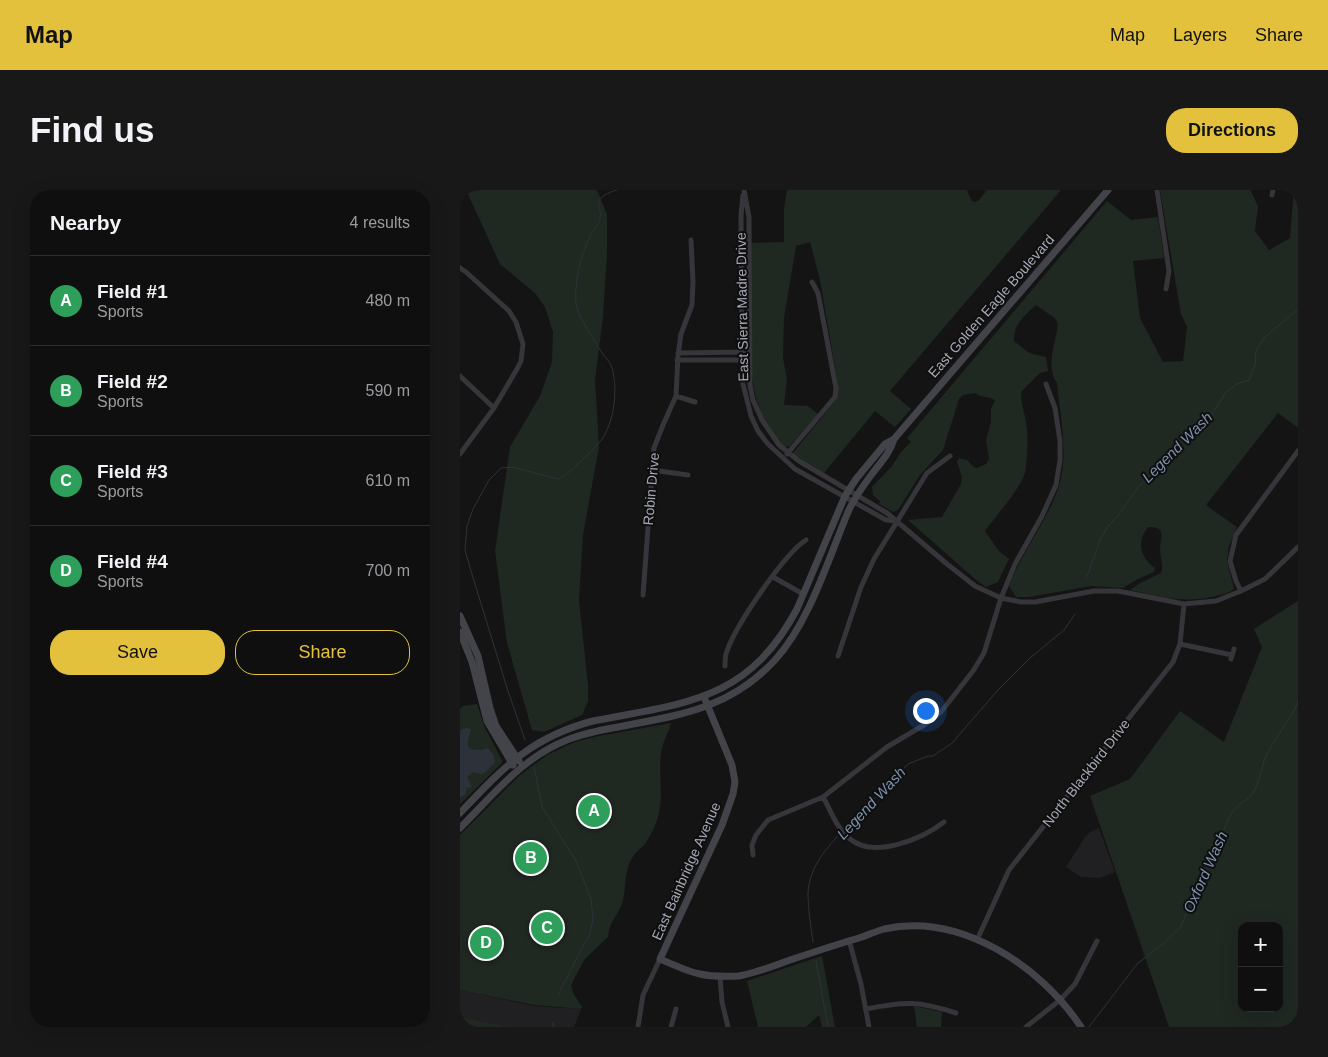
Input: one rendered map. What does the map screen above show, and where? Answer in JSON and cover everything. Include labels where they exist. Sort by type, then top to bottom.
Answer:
[{"type":"street","name":"East Sierra Madre Drive","points":[[744,190],[749,217],[750,385],[755,406],[768,431],[779,445],[799,461],[847,493]]},
{"type":"street","name":"East Sierra Madre Drive","points":[[744,190],[741,215],[742,360],[743,384],[751,416],[768,444],[795,469],[847,493]]},
{"type":"street","name":"East Golden Eagle Boulevard","points":[[460,813],[514,760],[547,737],[577,725],[704,696],[734,682],[756,665],[788,624],[847,493],[856,479],[885,444],[894,439],[1108,190]]},
{"type":"street","points":[[1157,190],[1170,271],[1166,289]]},
{"type":"street","name":"Robin Drive","points":[[643,595],[654,448],[662,425],[676,396],[681,334],[692,305],[691,240]]},
{"type":"street","points":[[460,268],[509,311],[516,322],[523,344],[517,369],[494,408],[460,454]]},
{"type":"street","points":[[784,459],[835,397],[836,388],[818,293],[812,282]]},
{"type":"street","points":[[678,353],[750,352]]},
{"type":"street","points":[[678,360],[750,360]]},
{"type":"street","points":[[460,376],[494,408]]},
{"type":"street","points":[[753,855],[752,845],[756,835],[768,820],[823,796],[888,747],[924,725],[941,712],[973,671],[984,653],[1000,598],[1015,564],[1042,516],[1056,485],[1060,460],[1060,441],[1055,408],[1046,384]]},
{"type":"street","points":[[676,396],[695,402]]},
{"type":"street","name":"East Golden Eagle Boulevard","points":[[460,828],[520,768],[547,748],[581,734],[684,713],[708,706],[735,694],[750,684],[776,659],[795,635],[855,498],[891,450],[894,439]]},
{"type":"street","points":[[1241,591],[1230,561],[1236,535],[1298,451]]},
{"type":"street","points":[[838,656],[861,587],[874,559],[927,474],[950,456]]},
{"type":"street","points":[[652,470],[688,475]]},
{"type":"street","points":[[847,493],[886,520],[896,521],[914,534],[975,586],[1000,598],[1021,602],[1035,602],[1094,591],[1118,591],[1184,604],[1216,601],[1265,579],[1298,547]]},
{"type":"street","points":[[725,666],[726,653],[731,641],[772,576],[793,550],[806,540]]},
{"type":"street","points":[[772,576],[802,594],[805,604],[795,635]]},
{"type":"street","name":"North Blackbird Drive","points":[[977,940],[1009,870],[1173,662],[1180,644],[1184,604]]},
{"type":"street","points":[[460,616],[478,656],[496,726],[514,760]]},
{"type":"street","points":[[460,632],[472,662],[487,722],[520,768]]},
{"type":"street","points":[[1180,644],[1232,654]]},
{"type":"street","name":"East Bainbridge Avenue","points":[[638,1027],[643,995],[722,825],[733,794],[735,782],[732,765],[704,696]]},
{"type":"street","points":[[823,796],[838,827],[858,845],[882,848],[930,832],[944,822]]},
{"type":"street","points":[[660,959],[694,974],[720,977],[748,974],[883,929],[929,926],[977,940],[1003,951],[1026,967],[1060,1000],[1081,1027]]},
{"type":"street","points":[[848,940],[869,1027]]},
{"type":"street","points":[[1026,1027],[1060,1000],[1075,984],[1097,941]]},
{"type":"street","points":[[720,977],[722,1002],[728,1027]]},
{"type":"street","points":[[866,1009],[909,1002],[932,1005],[956,1013]]},
{"type":"street","points":[[671,1027],[676,1009]]},
{"type":"shaded area","points":[[466,190],[597,190],[607,214],[607,254],[603,317],[595,380],[599,447],[583,535],[579,600],[588,701],[582,715],[544,732],[532,730],[507,643],[495,551],[510,447],[540,396],[552,362],[553,332],[545,307],[535,293],[500,264]]},
{"type":"shaded area","points":[[787,190],[967,190],[971,200],[974,202],[978,201],[987,190],[1061,190],[890,391],[911,409],[895,427],[875,411],[824,473],[793,453],[835,401],[838,385],[820,280],[810,242],[796,246],[784,318],[783,358],[787,379],[784,405],[808,406],[818,414],[790,446],[784,447],[766,422],[755,395],[752,375],[751,243],[784,242],[784,209]]},
{"type":"shaded area","points":[[1160,190],[1250,190],[1258,206],[1255,231],[1269,250],[1290,238],[1294,190],[1298,190],[1298,428],[1278,413],[1206,505],[1237,527],[1229,546],[1227,560],[1234,589],[1216,596],[1194,599],[1162,597],[1130,590],[1161,573],[1162,570],[1161,531],[1154,527],[1148,527],[1142,538],[1141,549],[1146,559],[1155,568],[1154,572],[1123,588],[1091,586],[1029,597],[1016,597],[1009,586],[1014,573],[1054,499],[1062,474],[1064,448],[1057,383],[1052,365],[1057,324],[1054,318],[1036,305],[1018,325],[1015,330],[1014,341],[1029,353],[1046,357],[1048,371],[1040,373],[1021,392],[1027,434],[1025,473],[1013,494],[985,531],[999,551],[1009,559],[998,582],[986,587],[908,520],[942,517],[961,484],[962,477],[957,462],[959,458],[967,460],[977,468],[986,464],[989,459],[986,440],[991,422],[991,409],[995,400],[975,393],[963,395],[959,399],[943,450],[920,475],[898,510],[893,512],[879,504],[880,501],[873,495],[872,487],[911,442],[907,438],[1107,201],[1131,220],[1158,217],[1164,258],[1133,261],[1140,318],[1163,362],[1183,361],[1187,327],[1181,314]]},
{"type":"shaded area","points":[[1298,601],[1298,1027],[1169,1027],[1090,796],[1130,779],[1180,711],[1224,742],[1262,647],[1254,629]]},
{"type":"shaded area","points":[[477,704],[485,728],[502,763],[460,804],[460,709],[463,706]]},
{"type":"shaded area","points":[[671,723],[661,756],[660,805],[652,833],[630,861],[626,874],[623,900],[611,924],[608,937],[584,960],[571,985],[573,993],[582,1007],[581,1009],[534,1005],[460,990],[460,835],[519,776],[547,755],[575,742],[594,737]]},
{"type":"shaded area","points":[[471,729],[468,741],[470,749],[482,750],[488,748],[494,756],[495,762],[486,772],[481,774],[473,772],[467,777],[472,787],[467,788],[465,795],[460,797],[460,734],[461,730]]},
{"type":"shaded area","points":[[1099,828],[1115,872],[1100,878],[1081,877],[1066,867],[1085,837],[1090,832]]},
{"type":"shaded area","points":[[822,956],[835,1027],[822,1027],[819,1015],[806,1027],[758,1027],[747,981]]},
{"type":"shaded area","points":[[460,990],[534,1006],[581,1009],[574,1027],[460,1027]]},
{"type":"shaded area","points":[[914,1006],[942,1012],[941,1027],[917,1027]]},
{"type":"shaded area","points":[[460,1017],[507,1027],[460,1025]]},
{"type":"waterway","points":[[525,740],[507,688],[465,550],[467,526],[473,509],[489,480],[501,468],[512,467],[558,479],[570,471],[591,451],[602,440],[606,432],[612,417],[615,390],[613,373],[610,364],[580,315],[577,308],[576,295],[577,278],[584,251],[600,217],[599,200],[617,190]]},
{"type":"waterway","name":"Legend Wash","points":[[1087,577],[1100,540],[1108,526],[1118,516],[1138,487],[1157,470],[1183,439],[1195,432],[1209,419],[1226,392],[1237,384],[1249,380],[1255,365],[1256,351],[1265,337],[1298,309]]},
{"type":"waterway","name":"Legend Wash","points":[[843,831],[908,764],[928,756],[933,756],[952,743],[998,690],[1030,658],[1064,630],[1075,614]]},
{"type":"waterway","name":"Oxford Wash","points":[[1089,1027],[1137,964],[1180,928],[1231,814],[1253,793],[1266,756],[1298,702]]},
{"type":"waterway","points":[[534,767],[542,807],[576,861],[591,899],[593,919],[590,934],[558,995]]},
{"type":"waterway","name":"Legend Wash","points":[[813,942],[808,901],[809,886],[818,861],[840,834]]},
{"type":"waterway","name":"Legend Wash","points":[[816,961],[828,1027]]},
{"type":"waterway","points":[[553,1022],[553,1027]]},
{"type":"place","name":"Field #1","points":[[594,811]]},
{"type":"place","name":"Field #2","points":[[531,858]]},
{"type":"place","name":"Field #3","points":[[547,928]]},
{"type":"place","name":"Field #4","points":[[486,943]]}]
